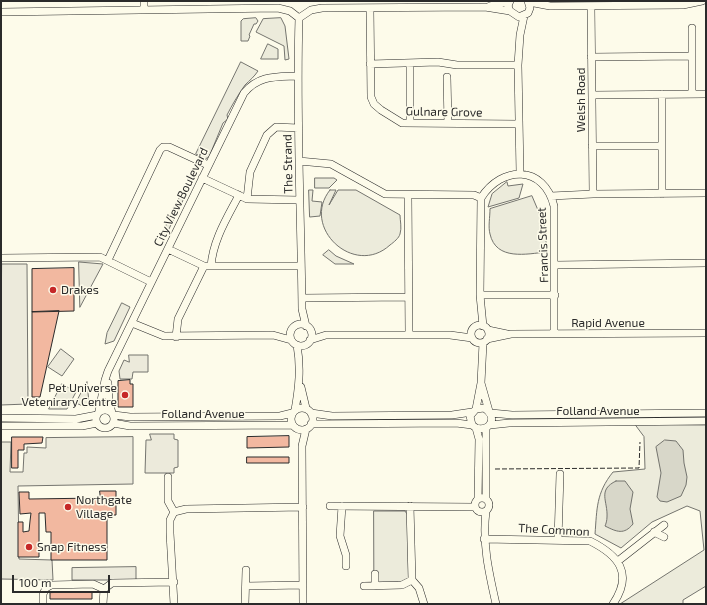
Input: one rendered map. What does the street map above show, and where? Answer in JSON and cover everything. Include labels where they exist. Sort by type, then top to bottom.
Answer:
[{"type":"street","points":[[144,1],[144,10]]},
{"type":"street","points":[[1,12],[144,10],[259,5],[290,11],[299,18],[311,10],[333,4],[370,9],[485,7],[510,1],[511,13],[520,35]]},
{"type":"street","points":[[484,529],[477,509],[482,499],[488,427],[492,419],[482,383],[478,336],[481,311],[481,198],[488,186],[513,173],[520,173],[518,66],[520,35],[526,14],[530,8],[528,2],[550,6],[591,6],[683,5],[702,1]]},
{"type":"street","points":[[485,7],[511,13],[519,17],[550,6]]},
{"type":"street","name":"Welsh Road","points":[[591,6],[592,194]]},
{"type":"street","name":"Gulnare Grove","points":[[370,9],[371,97],[374,104],[402,123],[519,124]]},
{"type":"street","name":"The Strand","points":[[299,18],[297,76],[302,309],[308,328],[308,342]]},
{"type":"street","points":[[692,28],[692,94]]},
{"type":"street","points":[[591,57],[692,56]]},
{"type":"street","points":[[370,64],[410,63],[518,66]]},
{"type":"street","points":[[410,63],[410,123]]},
{"type":"street","name":"City View Boulevard","points":[[98,413],[104,380],[244,93],[250,86],[268,77],[297,76]]},
{"type":"street","points":[[447,77],[448,123]]},
{"type":"street","points":[[662,94],[662,194]]},
{"type":"street","points":[[592,95],[706,94]]},
{"type":"street","points":[[247,198],[248,176],[267,136],[276,127],[298,128]]},
{"type":"street","points":[[592,146],[662,146]]},
{"type":"street","points":[[108,260],[160,150],[163,147],[169,147],[208,165]]},
{"type":"street","points":[[299,161],[331,164],[385,194],[474,195],[481,198]]},
{"type":"street","name":"Francis Street","points":[[520,173],[533,178],[545,186],[551,196],[554,206],[554,334]]},
{"type":"street","points":[[202,178],[247,198],[299,200]]},
{"type":"street","points":[[551,196],[592,194],[705,194]]},
{"type":"street","points":[[176,337],[178,319],[208,266],[216,241],[239,195]]},
{"type":"street","points":[[408,195],[409,334]]},
{"type":"street","points":[[168,249],[208,266],[301,266]]},
{"type":"street","points":[[1,258],[94,257],[108,260],[151,282]]},
{"type":"street","points":[[555,265],[706,263]]},
{"type":"street","points":[[480,296],[555,295]]},
{"type":"street","points":[[302,298],[408,297]]},
{"type":"street","name":"The Strand","points":[[294,342],[290,334],[295,327],[302,309]]},
{"type":"street","points":[[478,336],[486,328],[481,311]]},
{"type":"street","points":[[132,323],[158,334],[176,337],[273,335],[295,327]]},
{"type":"street","name":"Rapid Avenue","points":[[295,327],[308,328],[326,335]]},
{"type":"street","name":"Rapid Avenue","points":[[478,336],[486,328],[511,334]]},
{"type":"street","name":"Rapid Avenue","points":[[294,342],[308,342],[326,335],[409,334],[478,336],[511,334],[706,333]]},
{"type":"street","points":[[273,335],[294,342],[300,363],[300,382],[291,421],[302,446]]},
{"type":"street","points":[[300,363],[308,342]]},
{"type":"street","name":"City View Boulevard","points":[[112,364],[107,388],[113,414]]},
{"type":"street","points":[[300,382],[308,411],[309,426],[302,446],[303,604]]},
{"type":"street","points":[[482,383],[470,421],[479,439],[482,499],[490,506],[486,511],[484,539],[487,564],[496,604]]},
{"type":"street","points":[[294,411],[308,411],[332,416],[452,415],[474,411],[480,408],[490,412]]},
{"type":"street","points":[[1,418],[76,419],[108,410],[113,414],[113,424],[106,428],[97,423],[82,426],[1,426]]},
{"type":"street","name":"Folland Avenue","points":[[113,414],[130,417],[280,416],[294,411]]},
{"type":"street","name":"Folland Avenue","points":[[490,412],[512,415],[706,413]]},
{"type":"street","points":[[97,423],[98,413]]},
{"type":"street","name":"Folland Avenue","points":[[488,427],[509,423],[706,421]]},
{"type":"street","points":[[294,426],[301,430],[309,426],[456,423],[474,427],[488,427]]},
{"type":"street","name":"Folland Avenue","points":[[113,424],[130,426],[294,426]]},
{"type":"street","points":[[558,540],[560,474]]},
{"type":"street","points":[[168,477],[168,502],[174,512]]},
{"type":"street","points":[[330,506],[410,506],[477,509],[486,511]]},
{"type":"street","points":[[342,506],[340,536],[346,555],[346,566]]},
{"type":"street","points":[[410,506],[412,580],[419,588],[424,604]]},
{"type":"street","points":[[174,512],[186,510],[303,507]]},
{"type":"street","points":[[174,512],[170,520],[174,604]]},
{"type":"street","points":[[613,604],[620,591],[622,576],[618,561],[664,525]]},
{"type":"street","points":[[654,532],[664,537]]},
{"type":"street","name":"The Common","points":[[484,539],[590,541],[608,550],[618,561]]},
{"type":"street","points":[[245,604],[246,570]]},
{"type":"street","points":[[375,574],[375,586]]},
{"type":"street","points":[[364,586],[402,585],[412,580]]},
{"type":"street","points":[[103,604],[104,589],[112,583],[174,582]]},
{"type":"street","points":[[43,604],[43,594],[46,588],[52,585],[93,584],[104,589]]},
{"type":"street","points":[[246,586],[303,585]]},
{"type":"shaded area","points":[[256,18],[258,21],[254,24],[248,41],[241,41],[241,21],[243,19]]},
{"type":"shaded area","points":[[281,18],[285,26],[289,59],[285,60],[284,46],[256,32],[263,19]]},
{"type":"shaded area","points":[[268,44],[278,49],[278,59],[261,59]]},
{"type":"shaded area","points":[[241,62],[258,71],[245,85],[235,100],[227,115],[228,119],[223,123],[209,157],[205,159],[196,154]]},
{"type":"shaded area","points":[[315,178],[334,178],[337,180],[329,188],[315,188]]},
{"type":"shaded area","points":[[507,182],[508,186],[523,184],[519,198],[488,207],[492,194]]},
{"type":"shaded area","points":[[189,183],[191,184],[165,237],[162,235],[173,208]]},
{"type":"shaded area","points":[[309,190],[313,190],[312,201],[322,202],[320,216],[310,217]]},
{"type":"shaded area","points":[[330,190],[336,190],[329,205],[338,190],[356,190],[400,215],[401,229],[399,237],[376,254],[361,256],[347,252],[335,244],[326,232],[322,219],[322,204]]},
{"type":"shaded area","points":[[532,196],[546,229],[546,252],[513,254],[505,252],[493,243],[489,225],[490,209]]},
{"type":"shaded area","points":[[329,250],[336,256],[354,264],[335,264],[323,255]]},
{"type":"shaded area","points":[[79,262],[103,264],[80,307]]},
{"type":"shaded area","points":[[2,264],[27,264],[28,404],[1,405]]},
{"type":"shaded area","points":[[122,303],[130,307],[114,341],[105,344],[107,333]]},
{"type":"shaded area","points":[[61,349],[74,359],[62,376],[48,367]]},
{"type":"shaded area","points":[[129,355],[148,355],[148,372],[133,372],[132,379],[120,379],[119,371],[124,360],[129,362]]},
{"type":"shaded area","points":[[87,382],[89,403],[85,407],[76,403]]},
{"type":"shaded area","points":[[62,384],[76,392],[67,409],[49,409]]},
{"type":"shaded area","points":[[635,424],[706,425],[706,586],[683,600],[683,604],[620,604],[704,550],[700,511],[687,506],[652,522],[621,548],[595,534],[600,494],[613,472],[645,469],[644,437]]},
{"type":"shaded area","points":[[150,434],[174,434],[174,439],[178,440],[178,467],[174,468],[174,473],[145,473],[146,440],[151,440]]},
{"type":"shaded area","points":[[133,437],[133,484],[18,486],[19,559],[52,560],[53,580],[1,579],[1,442],[11,442],[10,472],[23,472],[24,453],[27,453],[27,447],[46,448],[46,438]]},
{"type":"shaded area","points":[[665,440],[676,441],[683,450],[687,477],[686,485],[681,496],[667,502],[660,501],[657,497],[661,473],[656,447]]},
{"type":"shaded area","points":[[616,481],[625,481],[633,492],[630,509],[633,524],[627,530],[623,531],[613,530],[605,526],[607,511],[605,492],[610,484]]},
{"type":"shaded area","points":[[374,511],[405,511],[409,517],[410,575],[408,580],[400,584],[398,582],[379,583],[374,573]]},
{"type":"shaded area","points":[[136,567],[136,580],[72,580],[72,568]]},
{"type":"building","name":"Drakes","points":[[74,268],[74,311],[32,312],[32,269]]},
{"type":"building","points":[[59,311],[40,397],[32,397],[32,312]]},
{"type":"building","name":"Pet Universe Vetenirary Centre","points":[[130,380],[130,384],[133,384],[133,407],[118,407],[118,381]]},
{"type":"building","points":[[289,436],[289,447],[247,448],[247,437]]},
{"type":"building","points":[[12,437],[43,437],[42,443],[24,444],[24,450],[18,450],[18,468],[12,468]]},
{"type":"building","points":[[247,457],[289,457],[289,463],[247,463]]},
{"type":"building","points":[[100,491],[116,491],[116,515],[107,515],[107,560],[51,560],[51,532],[46,532],[45,513],[39,513],[39,557],[18,557],[18,522],[23,522],[23,532],[29,531],[31,513],[20,514],[19,492],[29,492],[29,499],[100,498]]},
{"type":"building","points":[[92,592],[92,599],[50,599],[50,593]]},
{"type":"fence","points":[[495,469],[639,468],[640,442]]},
{"type":"place","name":"Drakes","points":[[53,290]]},
{"type":"place","name":"Pet Universe Vetenirary Centre","points":[[125,395]]},
{"type":"place","name":"Northgate Village","points":[[68,507]]},
{"type":"place","name":"Snap Fitness","points":[[29,547]]}]
